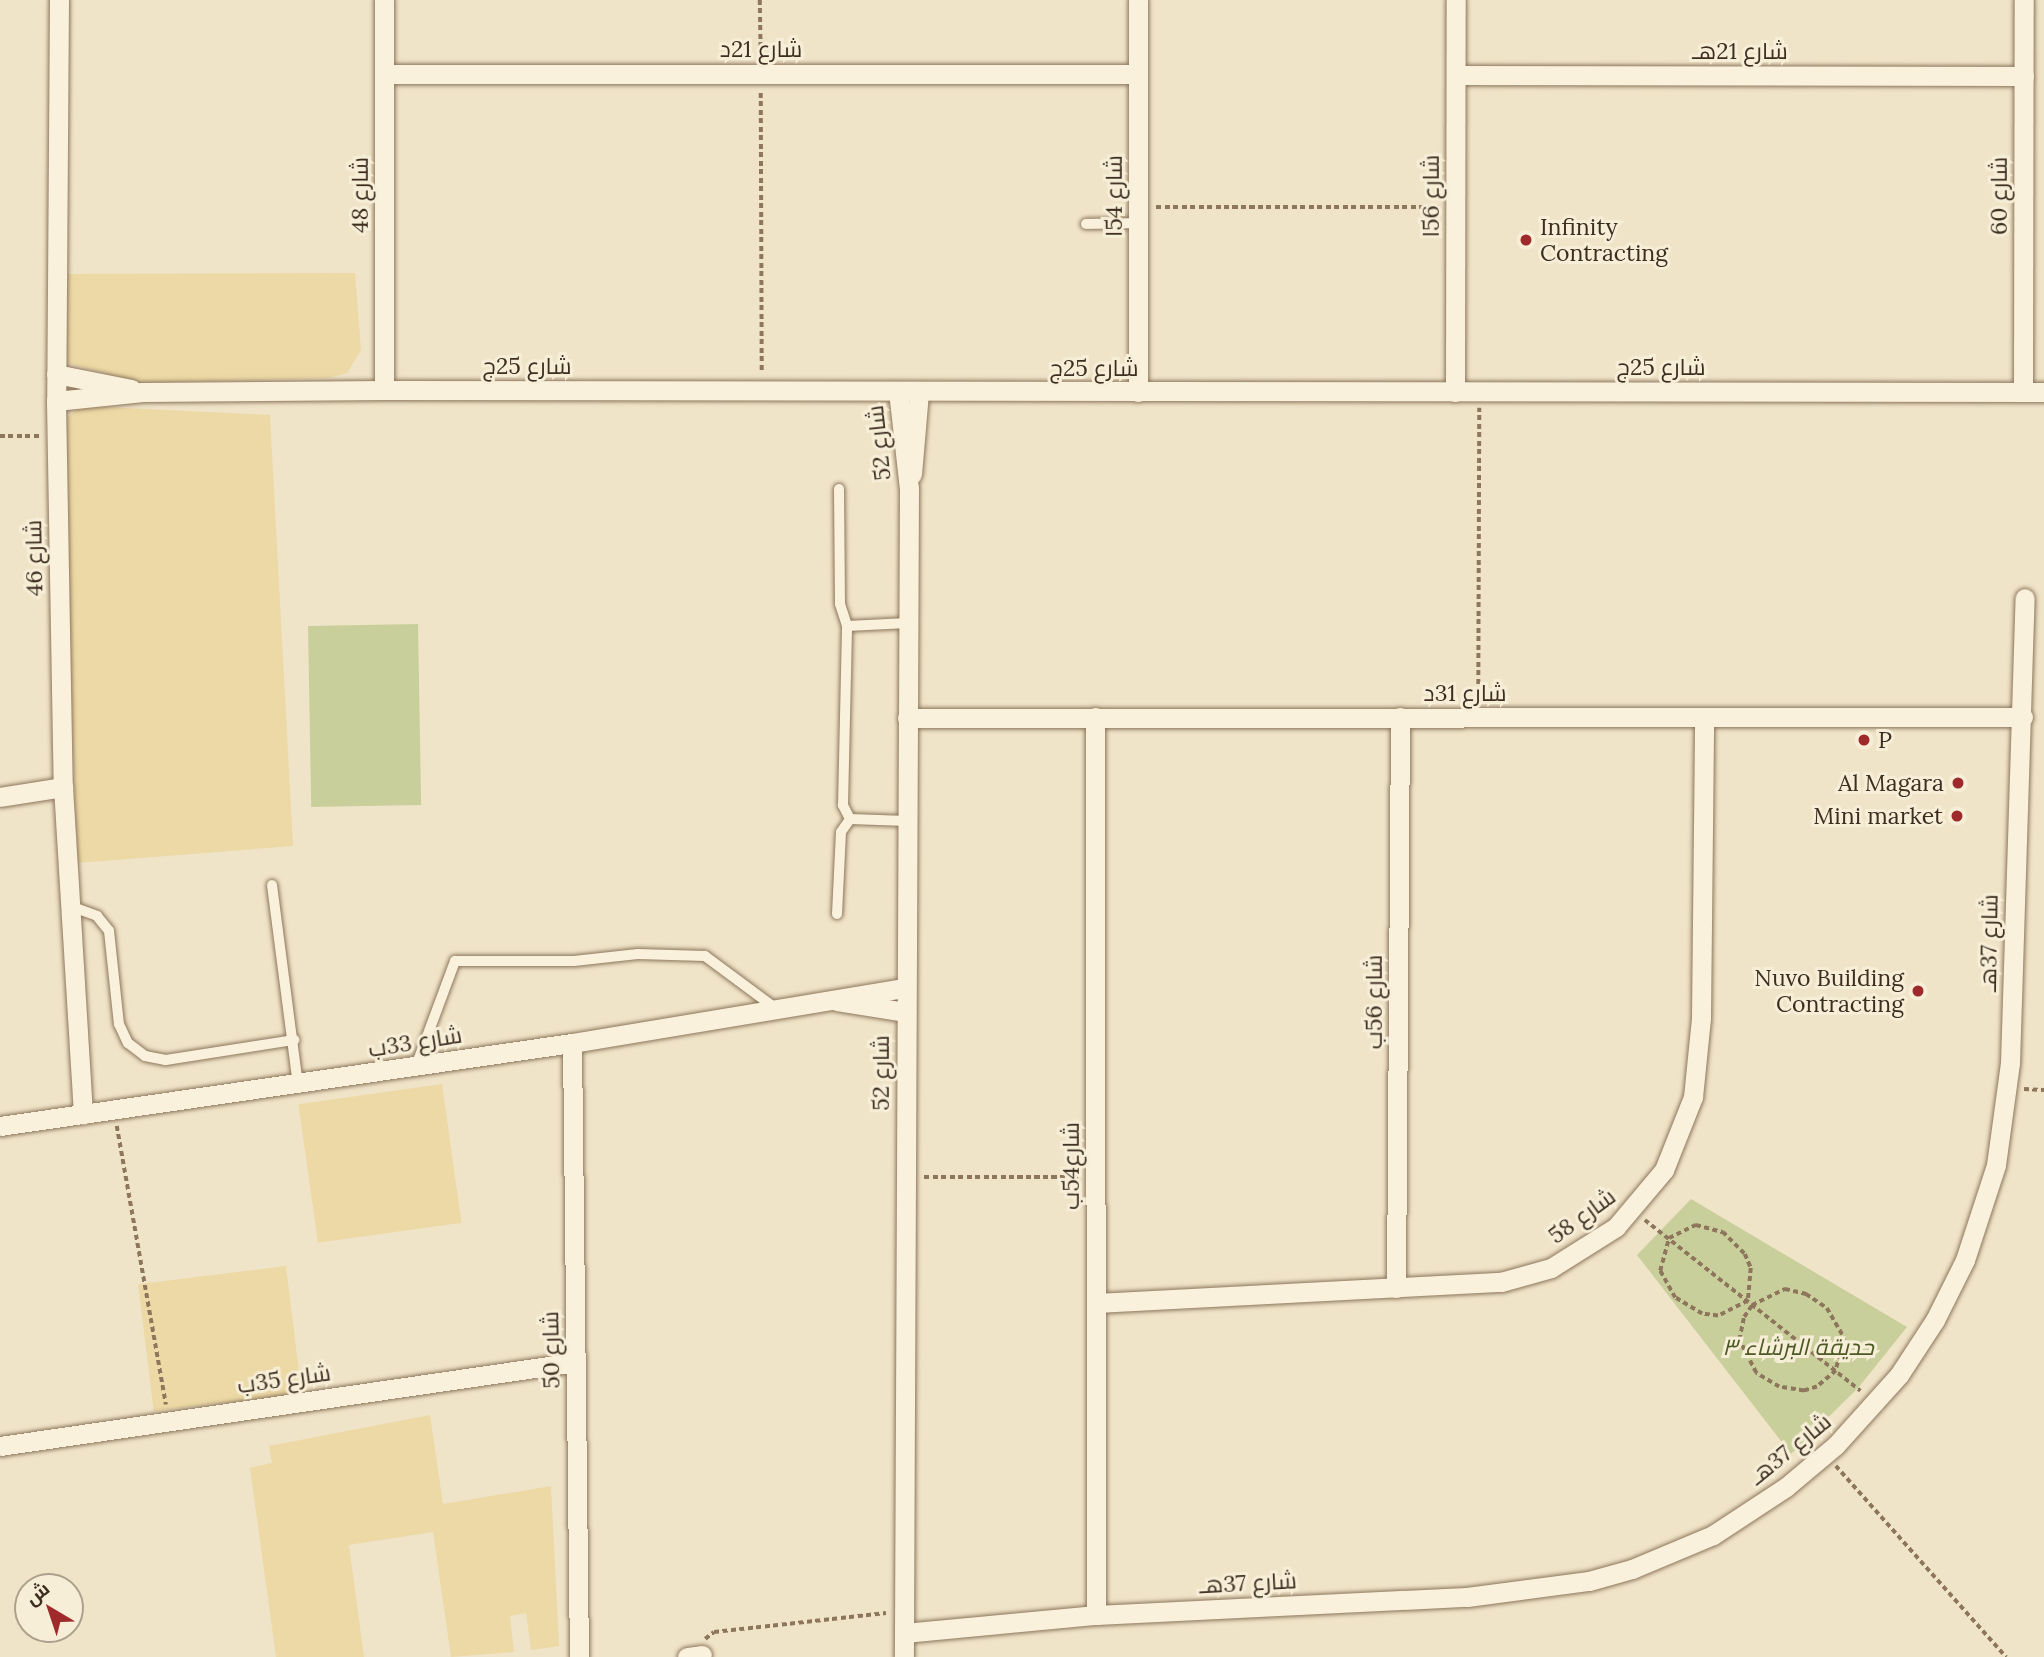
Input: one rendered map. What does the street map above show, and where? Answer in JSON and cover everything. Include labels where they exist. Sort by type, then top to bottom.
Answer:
[{"type":"street","name":"شارع 46","points":[[59,0],[56,435],[63,787],[83,1114]]},
{"type":"street","name":"شارع 48","points":[[384,0],[384,390]]},
{"type":"street","name":"شارع 54ا","points":[[1138,0],[1138,392]]},
{"type":"street","name":"شارع 56ا","points":[[1455,392],[1456,0]]},
{"type":"street","name":"شارع 60","points":[[2023,392],[2024,0]]},
{"type":"street","name":"شارع 21د","points":[[384,74],[1138,74]]},
{"type":"street","name":"شارع 21هـ","points":[[1456,75],[2024,76]]},
{"type":"street","name":"شارع 25ج","points":[[56,374],[143,392]]},
{"type":"street","name":"شارع 25ج","points":[[56,401],[143,392],[384,390],[2044,392]]},
{"type":"street","name":"شارع 52","points":[[898,391],[909,489],[904,1657]]},
{"type":"street","name":"شارع 52","points":[[909,489],[917,441],[919,392]]},
{"type":"street","name":"شارع 37هـ","points":[[904,1633],[1096,1615],[1467,1597],[1589,1581],[1632,1569],[1713,1535],[1759,1506],[1825,1454],[1877,1403],[1918,1348],[1951,1290],[1977,1229],[1996,1165],[2010,1063],[2011,955],[2023,717],[2025,598]]},
{"type":"street","name":"شارع54ب","points":[[1095,717],[1096,1615]]},
{"type":"street","name":"شارع 56ب","points":[[1396,1288],[1400,717]]},
{"type":"street","name":"شارع 58","points":[[1096,1303],[1396,1288],[1526,1277],[1574,1256],[1633,1210],[1664,1170],[1682,1135],[1699,1061],[1704,717]]},
{"type":"street","name":"شارع 31د","points":[[907,718],[2023,717]]},
{"type":"street","points":[[0,797],[63,787]]},
{"type":"street","name":"شارع 33ب","points":[[0,1126],[416,1067],[906,988]]},
{"type":"street","name":"شارع 33ب","points":[[836,1001],[906,1012]]},
{"type":"street","name":"شارع 50","points":[[572,1043],[579,1657]]},
{"type":"street","name":"شارع 35ب","points":[[0,1446],[576,1362]]},
{"type":"lane","points":[[1086,224],[1138,215]]},
{"type":"lane","points":[[839,489],[840,604],[847,626],[843,805],[850,819]]},
{"type":"lane","points":[[847,626],[908,623]]},
{"type":"lane","points":[[850,819],[907,821]]},
{"type":"lane","points":[[837,914],[841,832],[850,819]]},
{"type":"lane","points":[[272,886],[299,1084]]},
{"type":"lane","points":[[70,906],[89,910],[109,931],[119,1024],[128,1043],[145,1056],[166,1060],[295,1040]]},
{"type":"lane","points":[[416,1067],[455,961],[574,961],[638,954],[705,957],[735,974],[778,1010]]},
{"type":"path","points":[[760,0],[762,391]]},
{"type":"path","points":[[1138,215],[1455,207]]},
{"type":"path","points":[[1478,717],[1479,392]]},
{"type":"path","points":[[0,436],[56,435]]},
{"type":"path","points":[[114,1110],[168,1420]]},
{"type":"path","points":[[905,1177],[1096,1177]]},
{"type":"path","points":[[1633,1210],[1877,1403]]},
{"type":"path","points":[[1750,1303],[1744,1317],[1740,1340],[1756,1373],[1779,1387],[1804,1391],[1817,1387],[1836,1371],[1843,1338],[1827,1308],[1806,1294],[1785,1289],[1750,1303],[1718,1316],[1702,1314],[1675,1298],[1660,1271],[1669,1238],[1696,1224],[1723,1232],[1745,1254],[1751,1268],[1750,1303]]},
{"type":"path","points":[[1825,1454],[2006,1657]]},
{"type":"path","points":[[695,1656],[703,1640],[715,1632],[904,1611]]},
{"type":"green space","points":[[418,624],[421,805],[311,807],[308,626]]},
{"type":"green space","name":"حديقة البرشاء ٣","points":[[1691,1199],[1907,1327],[1858,1388],[1791,1454],[1637,1255]]},
{"type":"sand","points":[[355,273],[361,350],[347,373],[329,378],[139,383],[68,363],[63,354],[63,274]]},
{"type":"sand","points":[[83,406],[270,415],[293,846],[77,863],[62,421]]},
{"type":"sand","points":[[442,1084],[461,1223],[318,1243],[298,1104]]},
{"type":"sand","points":[[286,1266],[302,1393],[154,1411],[138,1284]]},
{"type":"sand","points":[[430,1415],[443,1504],[551,1486],[559,1646],[531,1650],[526,1613],[510,1616],[514,1652],[451,1657],[433,1532],[349,1545],[364,1657],[276,1657],[250,1468],[272,1463],[269,1446]]},
{"type":"place","name":"Infinity Contracting","points":[[1526,240]]},
{"type":"place","name":"P","points":[[1864,740]]},
{"type":"place","name":"Al Magara","points":[[1958,783]]},
{"type":"place","name":"Mini market","points":[[1957,816]]},
{"type":"place","name":"Nuvo Building Contracting","points":[[1918,991]]}]
